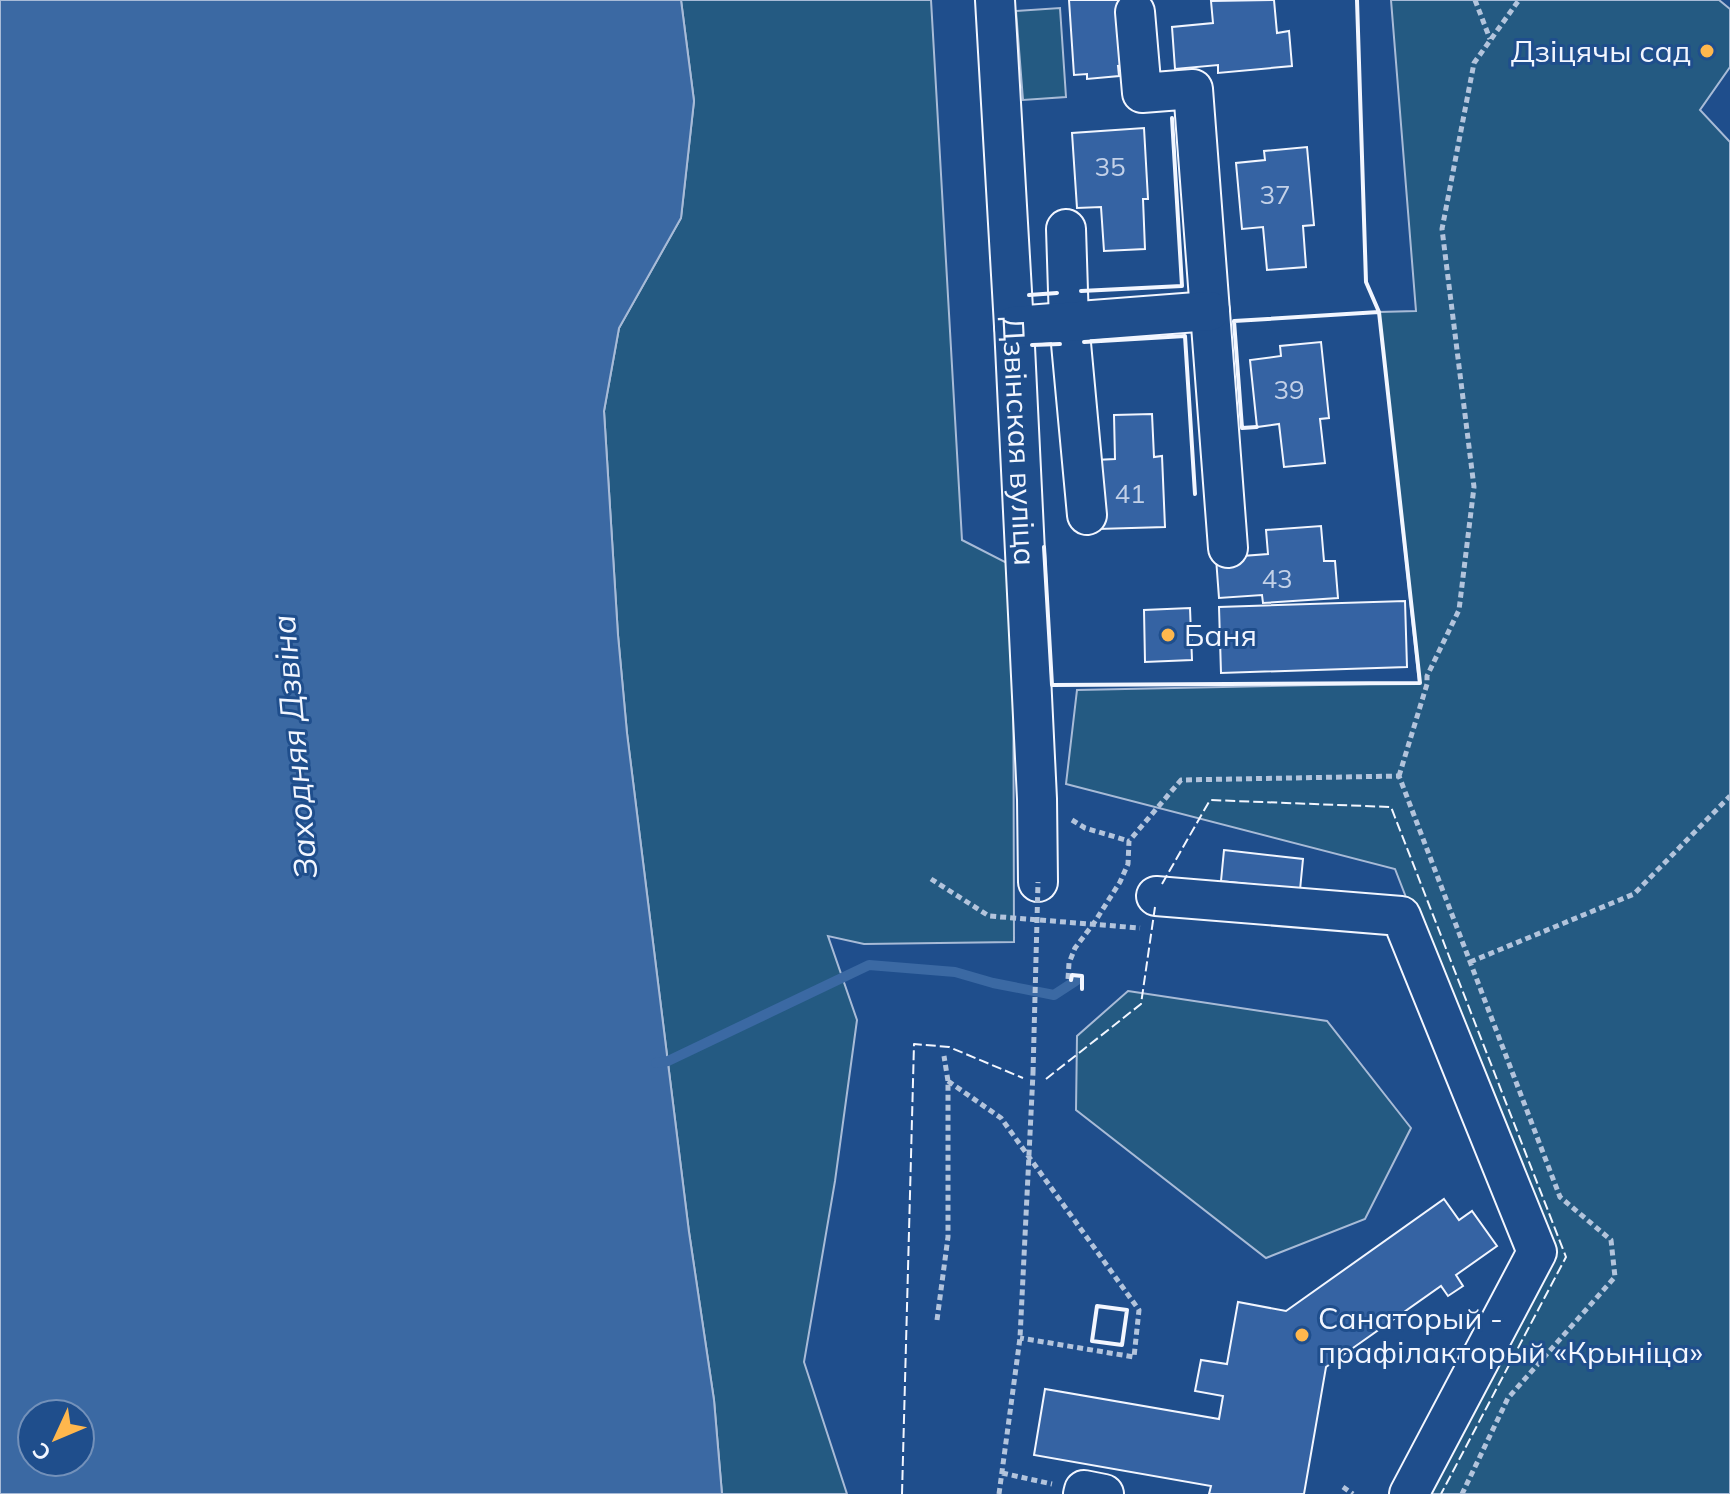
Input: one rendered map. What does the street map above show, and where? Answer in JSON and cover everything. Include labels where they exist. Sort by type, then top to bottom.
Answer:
[{"type":"street","name":"Дзвінская вуліца","points":[[995,0],[1014,326],[1037,799],[1038,882]]},
{"type":"street","points":[[1135,12],[1142,93],[1193,89],[1228,548]]},
{"type":"street","points":[[1066,229],[1069,322],[1087,515]]},
{"type":"street","points":[[1014,326],[1210,311]]},
{"type":"street","points":[[1156,896],[1401,916],[1537,1252],[1411,1494]]},
{"type":"path","points":[[1475,0],[1491,39]]},
{"type":"path","points":[[1399,776],[1427,676],[1459,610],[1474,487],[1442,229],[1474,63],[1519,0]]},
{"type":"path","points":[[1470,962],[1634,894],[1730,796]]},
{"type":"path","points":[[1068,979],[1069,963],[1075,948],[1114,892],[1128,864],[1129,841],[1085,828]]},
{"type":"path","points":[[999,1494],[1020,1338],[1030,1156],[1038,882]]},
{"type":"path","points":[[937,1320],[948,1237],[948,1081],[944,1056]]},
{"type":"path","points":[[948,1081],[1001,1118],[1139,1310],[1134,1357],[1020,1338]]},
{"type":"path","points":[[1002,1473],[1090,1493]]},
{"type":"path","points":[[1343,1487],[1353,1494]]},
{"type":"shaded area","points":[[681,0],[931,0],[962,540],[1013,566],[1014,942],[864,944],[828,936],[857,1020],[835,1181],[804,1362],[847,1494],[722,1494],[714,1400],[689,1232],[627,733],[604,411],[619,328],[681,218],[694,101]]},
{"type":"shaded area","points":[[1391,0],[1719,0],[1730,9],[1730,67],[1700,110],[1730,142],[1730,1494],[1426,1494],[1549,1265],[1395,869],[1066,784],[1077,690],[1419,683],[1379,312],[1416,311]]},
{"type":"shaded area","points":[[1060,8],[1066,97],[1023,100],[1016,11]]},
{"type":"shaded area","points":[[1128,991],[1327,1021],[1411,1128],[1365,1219],[1266,1258],[1076,1110],[1077,1036]]},
{"type":"water","name":"Заходняя Дзвіна","points":[[0,0],[681,0],[694,101],[681,218],[619,328],[604,411],[627,733],[689,1232],[714,1400],[722,1494],[0,1494]]},
{"type":"building","points":[[1069,0],[1132,0],[1136,65],[1118,66],[1119,76],[1087,79],[1087,74],[1074,75]]},
{"type":"building","points":[[1274,0],[1277,33],[1289,31],[1292,66],[1218,73],[1218,65],[1175,69],[1172,27],[1213,23],[1211,1]]},
{"type":"building","points":[[1144,128],[1148,199],[1143,199],[1145,249],[1104,251],[1101,207],[1077,208],[1072,133]]},
{"type":"building","points":[[1307,147],[1314,225],[1303,226],[1306,267],[1267,270],[1263,227],[1242,229],[1236,163],[1265,160],[1264,151]]},
{"type":"building","points":[[1321,342],[1329,418],[1320,419],[1325,463],[1284,467],[1279,424],[1257,427],[1250,360],[1281,356],[1280,346]]},
{"type":"building","points":[[1152,414],[1154,457],[1162,456],[1165,527],[1098,529],[1095,460],[1115,459],[1114,415]]},
{"type":"building","points":[[1321,526],[1324,561],[1335,561],[1338,598],[1263,603],[1262,595],[1219,598],[1216,558],[1268,554],[1266,530]]},
{"type":"building","points":[[1405,601],[1407,667],[1221,673],[1219,607]]},
{"type":"building","name":"Баня","points":[[1190,608],[1192,660],[1145,662],[1144,610]]},
{"type":"building","points":[[1224,850],[1303,859],[1300,890],[1221,881]]},
{"type":"building","name":"Санаторый - прафілакторый «Крыніца»","points":[[1444,1199],[1459,1220],[1472,1211],[1497,1246],[1456,1275],[1463,1286],[1448,1296],[1441,1286],[1326,1367],[1304,1494],[1209,1494],[1211,1486],[1034,1455],[1045,1389],[1219,1419],[1223,1396],[1195,1391],[1201,1360],[1227,1364],[1238,1302],[1286,1311]]},
{"type":"waterway","points":[[656,1063],[668,1061],[869,965],[955,972],[1054,995],[1077,980]]},
{"type":"fence","points":[[1162,884],[1210,800],[1391,807],[1566,1257],[1441,1494]]},
{"type":"fence","points":[[1046,1079],[1141,1004],[1155,907]]},
{"type":"fence","points":[[902,1494],[914,1044],[949,1047],[1023,1078]]},
{"type":"wall","points":[[1044,547],[1052,685],[1420,683],[1379,312],[1366,282],[1357,0]]},
{"type":"wall","points":[[1081,291],[1182,286],[1172,118]]},
{"type":"wall","points":[[1029,295],[1057,293]]},
{"type":"wall","points":[[1257,427],[1242,428],[1234,321],[1379,312]]},
{"type":"wall","points":[[1084,342],[1185,336],[1195,494]]},
{"type":"wall","points":[[1032,345],[1060,344]]},
{"type":"wall","points":[[1071,980],[1072,975],[1082,976],[1082,989]]},
{"type":"wall","points":[[1097,1306],[1127,1310],[1122,1345],[1092,1341],[1097,1306]]},
{"type":"place","name":"Дзіцячы сад","points":[[1707,51]]},
{"type":"place","name":"Баня","points":[[1168,635]]},
{"type":"place","name":"Санаторый - прафілакторый «Крыніца»","points":[[1302,1335]]}]
